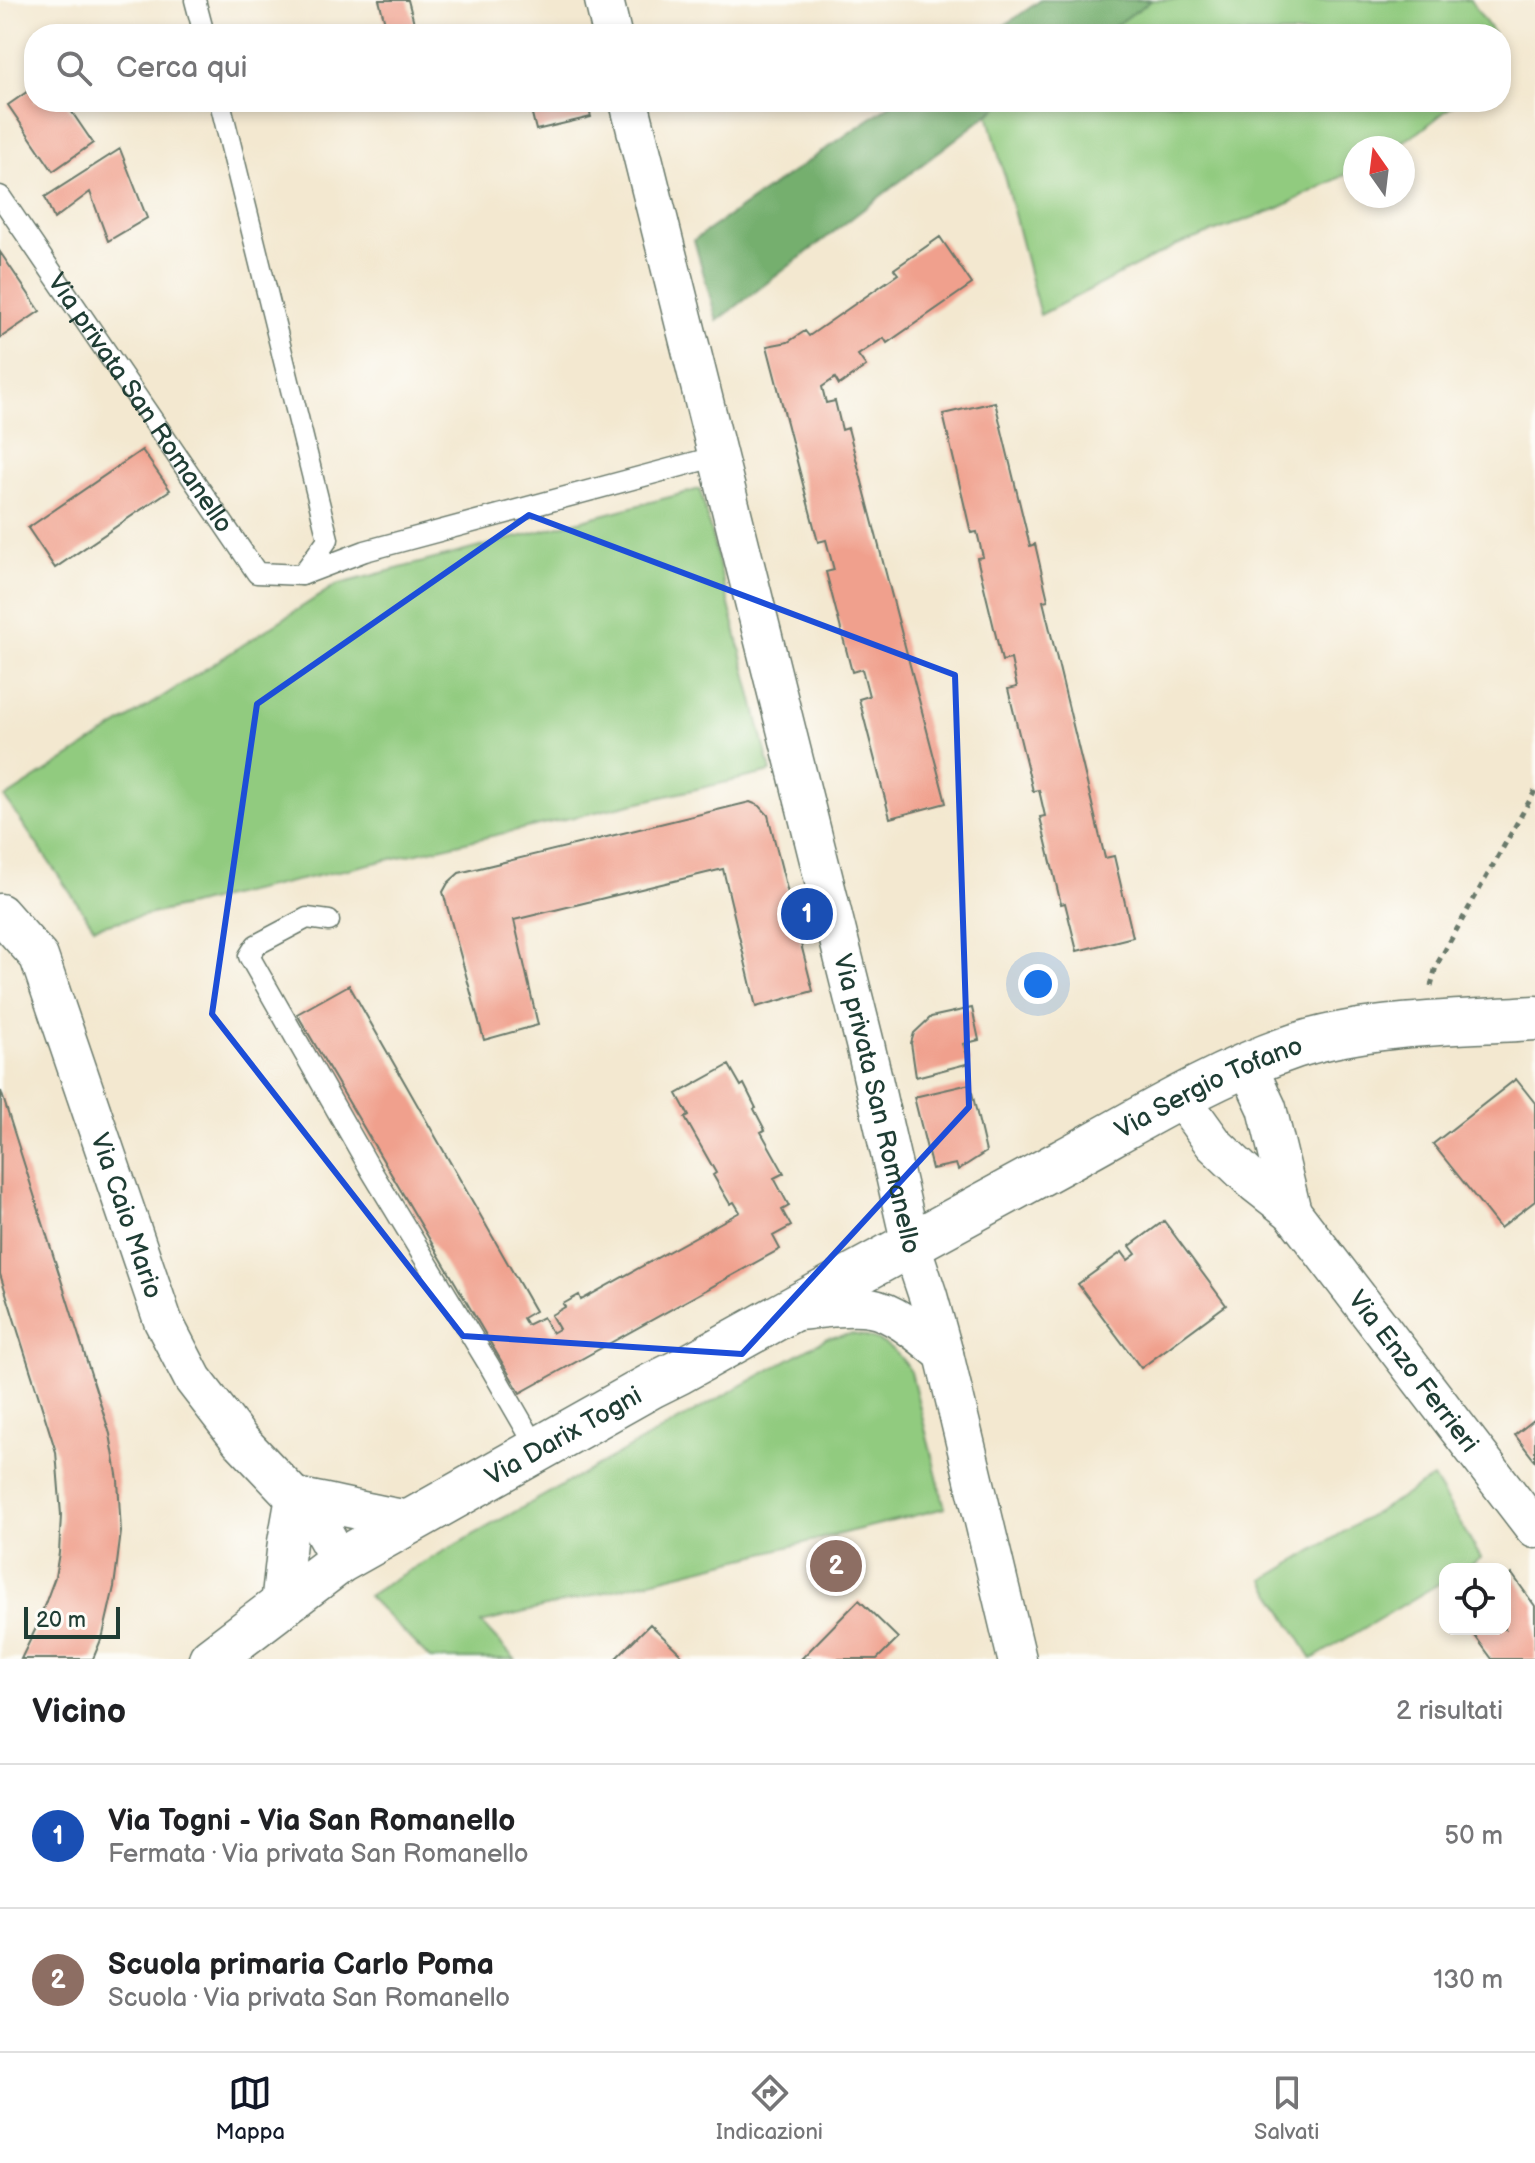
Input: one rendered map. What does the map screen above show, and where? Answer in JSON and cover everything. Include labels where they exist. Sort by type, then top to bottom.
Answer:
[{"type":"street","points":[[604,0],[610,24]]},
{"type":"street","name":"Via privata San Romanello","points":[[632,112],[865,1044],[911,1245],[944,1354],[1017,1659]]},
{"type":"street","name":"Via Caio Mario","points":[[0,913],[39,957],[163,1321],[193,1379],[240,1440],[318,1522],[340,1561]]},
{"type":"street","name":"Via Sergio Tofano","points":[[911,1245],[1180,1097],[1296,1046],[1333,1037],[1421,1026],[1535,1018]]},
{"type":"street","name":"Via Enzo Ferrieri","points":[[1247,1065],[1267,1108],[1292,1212]]},
{"type":"street","name":"Via Enzo Ferrieri","points":[[1180,1097],[1214,1144],[1255,1183],[1292,1212],[1535,1529]]},
{"type":"street","name":"Via Darix Togni","points":[[211,1659],[340,1561],[911,1245]]},
{"type":"street","name":"Via Darix Togni","points":[[787,1312],[871,1308],[906,1324],[944,1354]]},
{"type":"street","points":[[280,1605],[295,1497],[410,1520]]},
{"type":"lane","points":[[195,0],[201,24]]},
{"type":"lane","points":[[222,112],[328,539],[302,575]]},
{"type":"lane","name":"Via privata San Romanello","points":[[0,196],[257,573],[302,575],[365,551],[718,456]]},
{"type":"lane","points":[[329,921],[307,918],[256,945],[249,956],[372,1172],[538,1450]]},
{"type":"path","points":[[1421,1026],[1436,966],[1535,791]]},
{"type":"highlighted area","points":[[529,515],[955,675],[969,1107],[742,1354],[463,1336],[212,1014],[257,704]]},
{"type":"green space","points":[[1041,0],[1152,0],[1117,24],[1006,24]]},
{"type":"green space","points":[[1152,0],[1470,0],[1487,24],[1117,24]]},
{"type":"green space","points":[[880,112],[991,112],[717,321],[694,240]]},
{"type":"green space","points":[[989,112],[1444,112],[1412,136],[1343,136],[1343,176],[1279,208],[1177,245],[1040,315]]},
{"type":"green space","points":[[700,489],[771,772],[94,927],[5,798],[336,585]]},
{"type":"green space","points":[[852,1334],[886,1345],[911,1372],[945,1508],[481,1623],[515,1659],[430,1659],[368,1596],[827,1338]]},
{"type":"green space","points":[[1433,1478],[1481,1558],[1473,1563],[1439,1563],[1439,1584],[1312,1659],[1264,1580]]},
{"type":"building","points":[[379,0],[408,0],[414,24],[385,24]]},
{"type":"building","points":[[24,94],[24,112],[72,112],[93,143],[53,171],[8,105]]},
{"type":"building","points":[[532,112],[590,112],[591,117],[536,130]]},
{"type":"building","points":[[120,149],[147,218],[108,241],[90,192],[54,219],[45,197]]},
{"type":"building","points":[[940,237],[972,284],[887,343],[884,338],[858,355],[866,366],[839,385],[835,378],[822,387],[826,403],[835,401],[842,430],[848,428],[946,803],[890,818],[859,699],[869,696],[862,669],[852,672],[826,572],[834,570],[826,540],[818,542],[767,346],[788,342],[805,331],[809,336],[898,274],[894,269]]},
{"type":"building","points":[[0,252],[40,311],[0,338]]},
{"type":"building","points":[[995,402],[1030,546],[1035,544],[1048,600],[1043,601],[1105,858],[1114,856],[1133,937],[1077,951],[1065,903],[1061,904],[1040,817],[1045,816],[1039,790],[1033,791],[1008,689],[1017,687],[1011,659],[1002,661],[977,558],[983,557],[977,532],[971,533],[943,414]]},
{"type":"building","points":[[142,450],[170,490],[55,568],[28,528]]},
{"type":"building","points":[[750,802],[760,806],[768,815],[813,991],[756,1007],[723,869],[514,920],[538,1025],[484,1040],[443,892],[459,873]]},
{"type":"building","points":[[349,985],[535,1311],[523,1318],[527,1325],[543,1317],[552,1333],[559,1329],[551,1315],[565,1307],[563,1304],[579,1295],[581,1300],[740,1212],[734,1202],[730,1204],[713,1175],[716,1173],[685,1118],[689,1116],[677,1094],[729,1065],[741,1086],[744,1084],[765,1130],[761,1132],[784,1173],[774,1178],[789,1206],[782,1210],[791,1226],[773,1236],[780,1249],[520,1393],[297,1014]]},
{"type":"building","points":[[972,1008],[979,1040],[963,1044],[970,1063],[916,1077],[911,1043],[914,1033],[931,1017]]},
{"type":"building","points":[[1516,1079],[1535,1103],[1535,1201],[1500,1228],[1433,1144]]},
{"type":"building","points":[[970,1084],[986,1152],[958,1170],[956,1164],[932,1169],[914,1097]]},
{"type":"building","points":[[1,1091],[110,1434],[118,1480],[121,1532],[114,1587],[103,1635],[93,1659],[21,1659],[55,1577],[61,1515],[56,1452],[0,1274]]},
{"type":"building","points":[[1164,1221],[1226,1305],[1141,1368],[1078,1284],[1122,1252],[1128,1260],[1136,1254],[1130,1246]]},
{"type":"building","points":[[1535,1419],[1535,1461],[1515,1435]]},
{"type":"building","points":[[1511,1575],[1535,1606],[1535,1659],[1492,1659],[1474,1635],[1511,1635]]},
{"type":"building","points":[[859,1600],[898,1638],[877,1659],[801,1659]]},
{"type":"building","points":[[650,1624],[686,1659],[615,1659]]},
{"type":"place","name":"Via Togni - Via San Romanello","points":[[807,914]]},
{"type":"place","name":"Scuola primaria Carlo Poma","points":[[836,1566]]}]
